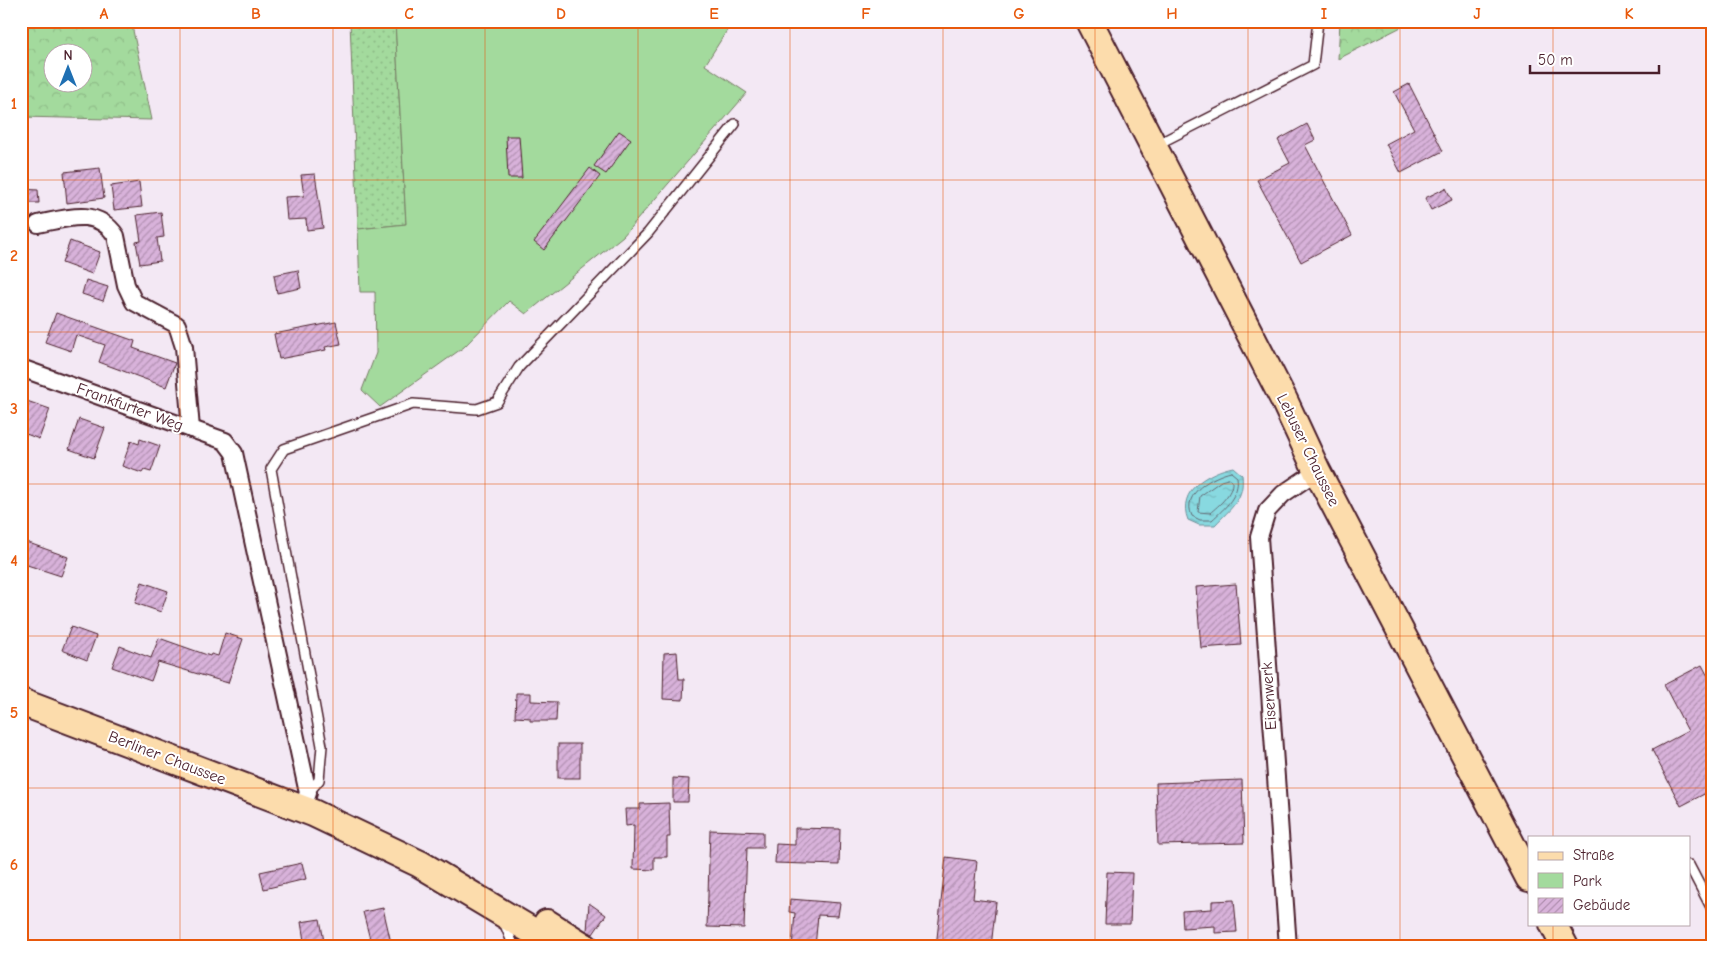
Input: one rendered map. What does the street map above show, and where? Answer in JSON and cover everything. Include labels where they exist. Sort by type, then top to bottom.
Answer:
[{"type":"main road","name":"Lebuser Chaussee","points":[[1089,21],[1280,392],[1317,471],[1528,876]]},
{"type":"main road","name":"Berliner Chaussee","points":[[21,702],[377,829],[427,850],[561,944]]},
{"type":"main road","name":"Berliner Chaussee","points":[[308,805],[420,864],[561,944]]},
{"type":"main road","points":[[1554,926],[1565,947]]},
{"type":"street","points":[[38,224],[77,216],[98,220],[112,229],[116,236],[126,285],[134,302],[177,325],[184,347],[191,429]]},
{"type":"street","name":"Frankfurter Weg","points":[[21,368],[225,441],[234,453],[308,805]]},
{"type":"street","name":"Eisenwerk","points":[[1288,947],[1259,537],[1267,511],[1283,494],[1317,471]]},
{"type":"lane","points":[[1154,146],[1313,65],[1318,21]]},
{"type":"lane","points":[[308,805],[319,780],[322,746],[271,469],[284,449],[413,404],[478,409],[497,402],[519,367],[648,232],[735,124]]},
{"type":"lane","points":[[1690,868],[1712,909]]},
{"type":"lane","points":[[494,907],[506,926],[514,947]]},
{"type":"green space","points":[[21,21],[131,21],[152,120],[21,117]]},
{"type":"green space","points":[[350,21],[395,21],[406,224],[358,229]]},
{"type":"green space","points":[[395,21],[733,21],[705,65],[747,93],[623,236],[526,314],[509,301],[464,347],[380,407],[362,390],[376,353],[375,292],[360,292],[358,229],[406,224]]},
{"type":"green space","points":[[1340,21],[1413,21],[1338,59]]},
{"type":"water","points":[[1233,467],[1242,475],[1241,491],[1236,503],[1215,525],[1199,525],[1188,520],[1186,509],[1191,491],[1205,478]]},
{"type":"building","points":[[1409,84],[1443,151],[1401,173],[1386,144],[1414,129],[1394,92]]},
{"type":"building","points":[[1307,124],[1315,140],[1305,145],[1352,235],[1301,262],[1257,180],[1290,163],[1278,140]]},
{"type":"building","points":[[619,131],[631,139],[606,174],[594,166]]},
{"type":"building","points":[[506,136],[519,136],[522,178],[508,178]]},
{"type":"building","points":[[100,168],[104,198],[67,203],[64,172]]},
{"type":"building","points":[[590,168],[600,176],[544,250],[534,242]]},
{"type":"building","points":[[315,174],[323,228],[307,230],[306,219],[287,220],[285,197],[304,196],[301,175]]},
{"type":"building","points":[[139,182],[142,207],[114,210],[111,186]]},
{"type":"building","points":[[1446,188],[1452,200],[1431,210],[1425,198]]},
{"type":"building","points":[[21,189],[38,190],[39,203],[21,203]]},
{"type":"building","points":[[161,212],[164,237],[157,238],[160,261],[140,264],[136,242],[141,241],[137,215]]},
{"type":"building","points":[[70,241],[100,252],[92,274],[62,263]]},
{"type":"building","points":[[298,270],[301,288],[277,293],[274,275]]},
{"type":"building","points":[[86,280],[108,287],[103,301],[82,294]]},
{"type":"building","points":[[56,313],[135,341],[133,348],[175,363],[166,387],[99,362],[105,345],[76,335],[71,351],[45,342]]},
{"type":"building","points":[[336,322],[341,344],[325,347],[326,350],[279,359],[274,334]]},
{"type":"building","points":[[24,400],[50,409],[39,439],[21,432],[21,409]]},
{"type":"building","points":[[79,419],[105,428],[94,458],[69,449]]},
{"type":"building","points":[[140,439],[160,446],[151,472],[144,470],[142,473],[122,466],[131,441],[139,444]]},
{"type":"building","points":[[26,542],[68,557],[61,576],[21,563]]},
{"type":"building","points":[[142,582],[168,591],[161,612],[135,603]]},
{"type":"building","points":[[1236,584],[1241,645],[1201,648],[1196,587]]},
{"type":"building","points":[[71,627],[96,636],[87,660],[62,650]]},
{"type":"building","points":[[225,633],[243,639],[228,683],[158,662],[151,681],[112,667],[120,646],[151,658],[159,638],[210,656],[211,654],[218,656]]},
{"type":"building","points":[[677,652],[679,679],[684,679],[683,700],[663,699],[664,653]]},
{"type":"building","points":[[1702,665],[1712,684],[1712,790],[1681,806],[1652,750],[1688,731],[1664,685]]},
{"type":"building","points":[[516,693],[531,693],[531,701],[557,702],[556,721],[530,721],[530,718],[515,717]]},
{"type":"building","points":[[558,744],[580,744],[580,778],[558,778]]},
{"type":"building","points":[[673,778],[689,779],[688,802],[673,802]]},
{"type":"building","points":[[1242,780],[1244,843],[1158,845],[1156,783]]},
{"type":"building","points":[[669,803],[670,837],[667,837],[667,857],[654,857],[654,870],[633,869],[634,825],[626,826],[625,809],[640,809],[640,804]]},
{"type":"building","points":[[795,828],[840,829],[839,865],[775,863],[776,844],[795,845]]},
{"type":"building","points":[[710,830],[763,832],[763,848],[747,848],[744,928],[707,927]]},
{"type":"building","points":[[946,857],[977,861],[973,899],[996,902],[991,947],[936,947]]},
{"type":"building","points":[[302,863],[306,879],[264,889],[260,872]]},
{"type":"building","points":[[1107,872],[1132,873],[1130,924],[1105,924]]},
{"type":"building","points":[[790,899],[840,903],[838,916],[818,915],[815,947],[792,947],[795,913],[789,912]]},
{"type":"building","points":[[1234,900],[1237,932],[1215,933],[1215,926],[1183,928],[1182,911],[1212,909],[1212,901]]},
{"type":"building","points":[[589,903],[606,915],[593,934],[587,931]]},
{"type":"building","points":[[383,908],[392,947],[372,947],[363,912]]},
{"type":"building","points":[[320,919],[325,947],[305,947],[301,922]]}]
